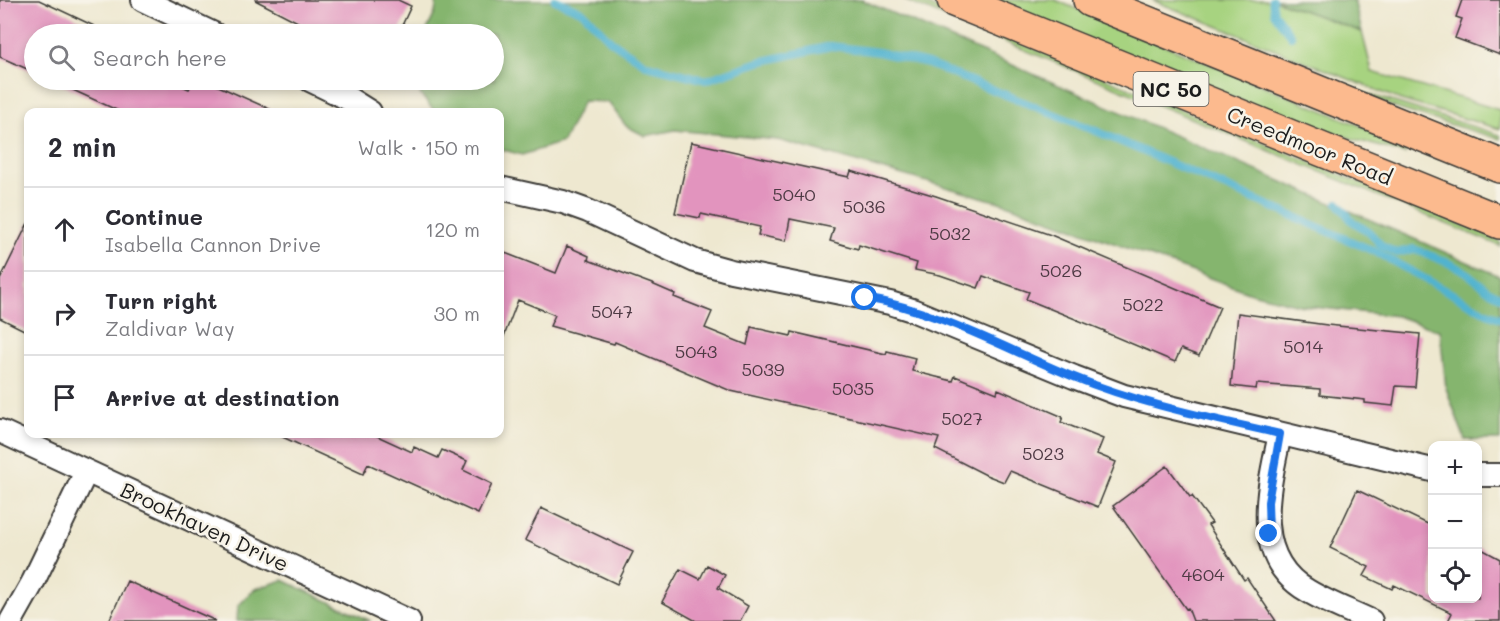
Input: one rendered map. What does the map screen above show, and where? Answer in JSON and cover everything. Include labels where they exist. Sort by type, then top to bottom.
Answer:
[{"type":"main road","name":"Creedmoor Road","points":[[954,0],[1500,222]]},
{"type":"main road","name":"NC 50","points":[[1090,0],[1500,166]]},
{"type":"street","points":[[154,2],[195,24]]},
{"type":"street","points":[[330,90],[364,108]]},
{"type":"street","points":[[504,189],[580,208],[695,261],[730,271],[890,303],[922,313],[1124,396],[1428,469]]},
{"type":"street","name":"Brookhaven Drive","points":[[0,431],[409,621]]},
{"type":"street","points":[[1280,434],[1267,512],[1269,534],[1278,560],[1289,578],[1308,591],[1371,621]]},
{"type":"street","points":[[11,621],[33,582],[86,472]]},
{"type":"street","points":[[1482,475],[1500,475]]},
{"type":"green space","points":[[437,0],[862,0],[1500,276],[1500,440],[1465,440],[1446,388],[1440,331],[1397,316],[1303,306],[1251,293],[1006,204],[778,140],[675,130],[645,136],[626,126],[608,102],[583,101],[563,142],[522,155],[504,150],[504,108],[432,108],[420,94],[420,90],[504,90],[504,24],[430,24],[435,13]]},
{"type":"green space","points":[[904,0],[915,0],[1489,236],[1500,242],[1500,246]]},
{"type":"green space","points":[[993,0],[1055,0],[1407,145],[1405,154],[1288,120]]},
{"type":"green space","points":[[1152,0],[1275,0],[1362,32],[1372,72],[1500,110],[1500,129],[1401,100]]},
{"type":"green space","points":[[1275,0],[1354,0],[1362,32]]},
{"type":"green space","points":[[1356,92],[1500,135],[1500,139],[1399,109]]},
{"type":"green space","points":[[283,580],[371,621],[237,621],[238,606],[255,589]]},
{"type":"building","points":[[0,0],[39,0],[90,24],[24,24],[24,68],[0,57]]},
{"type":"building","points":[[255,0],[398,0],[411,6],[403,24],[302,24]]},
{"type":"building","points":[[1462,0],[1500,0],[1500,55],[1455,38],[1462,19],[1456,17]]},
{"type":"building","points":[[73,90],[227,90],[267,108],[112,108]]},
{"type":"building","points":[[691,142],[849,177],[851,171],[936,196],[1051,235],[1220,307],[1199,356],[1181,349],[1175,362],[1026,299],[1029,292],[983,276],[978,288],[940,275],[915,270],[917,263],[859,245],[858,249],[830,241],[834,228],[790,219],[786,241],[758,235],[760,227],[701,214],[700,218],[675,213]]},
{"type":"building","points":[[24,231],[24,330],[0,318],[0,280]]},
{"type":"building","points":[[567,246],[589,256],[588,260],[652,284],[675,294],[674,297],[712,312],[705,328],[747,345],[751,327],[791,336],[792,332],[886,354],[887,351],[915,358],[912,371],[953,381],[955,376],[997,393],[998,389],[1063,417],[1061,422],[1103,439],[1097,454],[1116,462],[1098,507],[1010,471],[1004,482],[986,475],[935,449],[939,438],[731,391],[615,342],[614,344],[550,326],[555,315],[518,300],[504,336],[504,253],[556,273]]},
{"type":"building","points":[[1238,313],[1420,334],[1415,387],[1396,386],[1393,406],[1320,395],[1320,389],[1257,384],[1256,389],[1231,386]]},
{"type":"building","points":[[285,438],[382,438],[412,452],[414,447],[438,458],[442,450],[467,461],[463,470],[492,484],[478,514],[368,464],[363,474]]},
{"type":"building","points":[[1167,466],[1212,523],[1208,525],[1244,580],[1247,578],[1276,621],[1193,621],[1188,608],[1186,609],[1113,506]]},
{"type":"building","points":[[1357,490],[1428,524],[1428,601],[1394,585],[1392,589],[1364,576],[1369,567],[1330,548]]},
{"type":"building","points":[[541,508],[633,552],[617,584],[525,540]]},
{"type":"building","points":[[1482,549],[1500,559],[1500,621],[1448,621],[1452,613],[1431,603],[1482,603]]},
{"type":"building","points":[[707,565],[725,575],[718,588],[748,606],[740,621],[696,621],[662,602],[680,569],[700,579]]},
{"type":"building","points":[[127,581],[216,621],[109,621]]},
{"type":"waterway","points":[[555,0],[583,12],[611,41],[647,65],[706,80],[759,62],[831,46],[878,52],[928,64],[1096,131],[1376,252],[1500,318]]},
{"type":"waterway","points":[[1272,0],[1274,13],[1291,36]]},
{"type":"waterway","points":[[1338,203],[1352,221],[1369,232],[1382,246],[1397,253],[1414,249],[1444,261],[1463,270],[1488,290],[1500,296]]},
{"type":"route","points":[[865,298],[922,313],[1124,396],[1280,434],[1268,502],[1269,534]]}]
